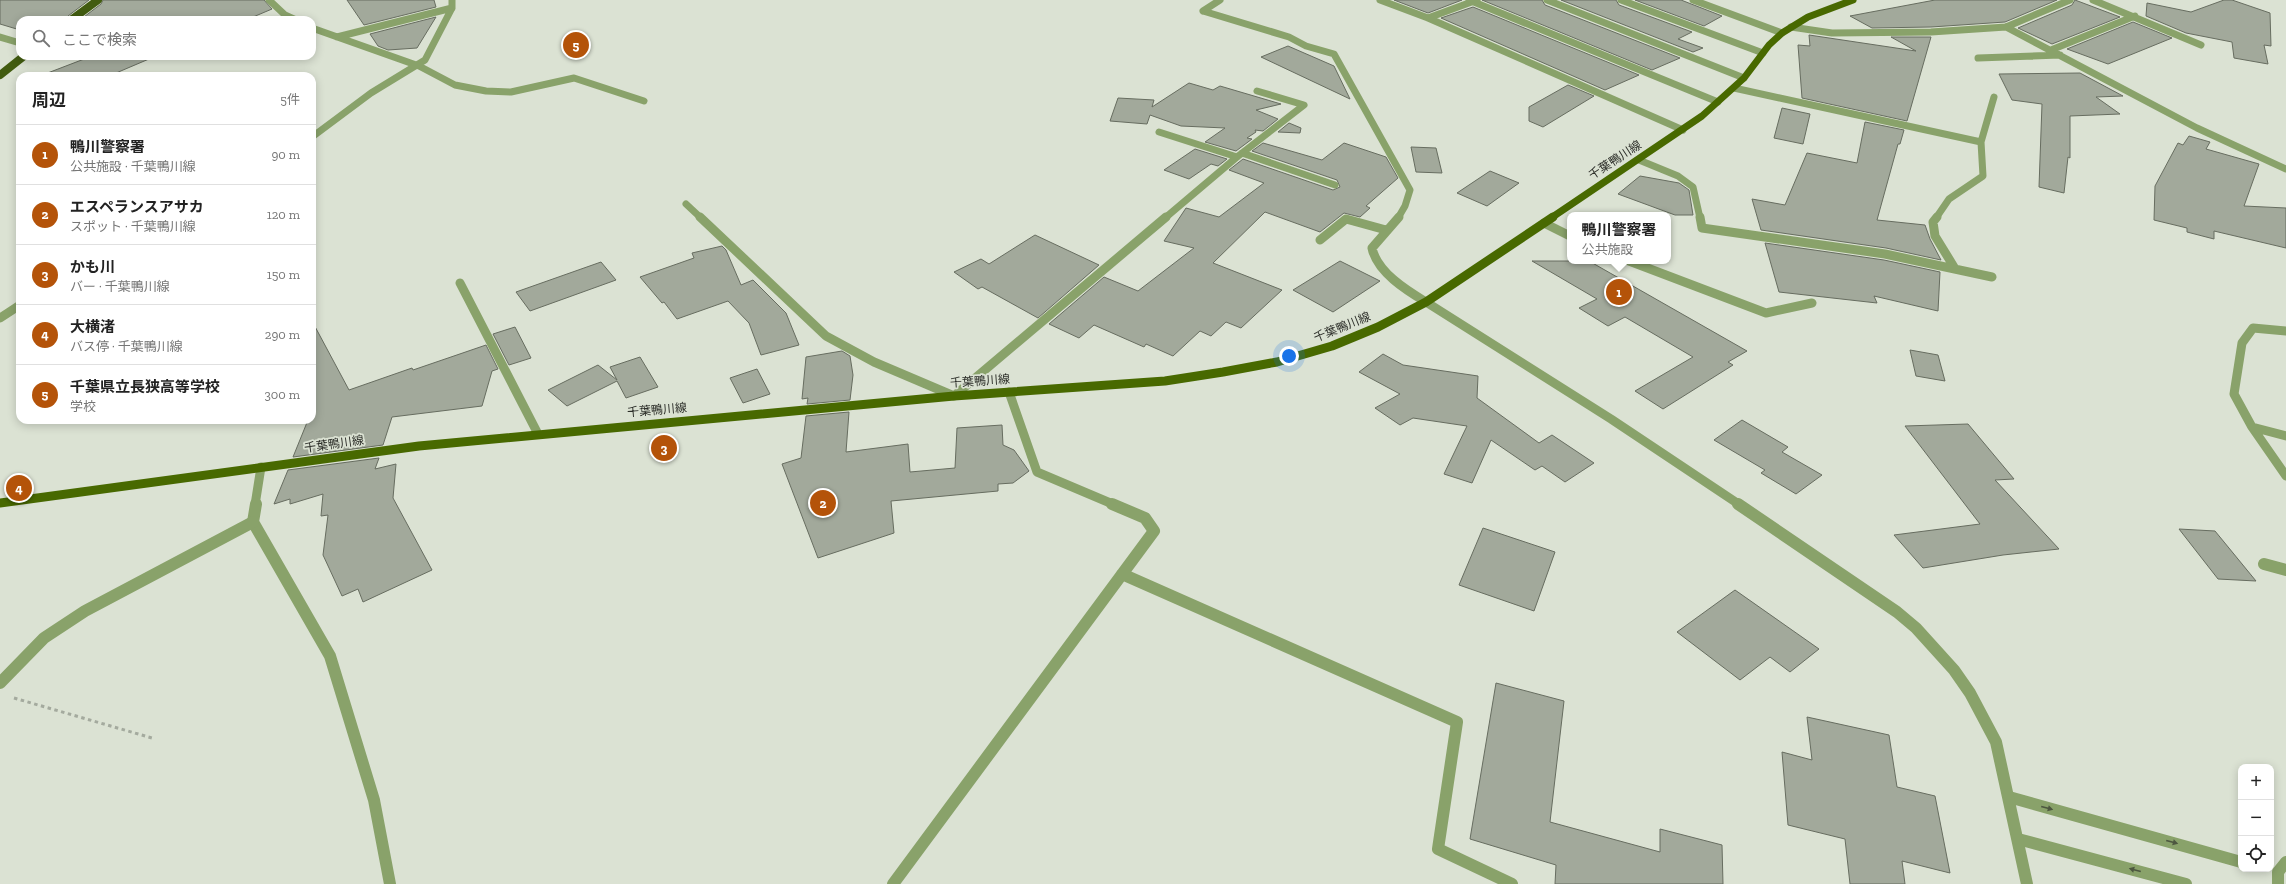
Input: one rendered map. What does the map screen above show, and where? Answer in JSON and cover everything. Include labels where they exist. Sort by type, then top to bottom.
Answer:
[{"type":"highway","points":[[76,16],[98,0]]},
{"type":"highway","points":[[0,75],[19,60]]},
{"type":"main road","name":"千葉鴨川線","points":[[0,503],[418,446],[954,396],[1164,381],[1277,362],[1338,343],[1378,327],[1426,302],[1683,130],[1734,88],[1744,78],[1762,53],[1791,26],[1820,11],[1853,0]]},
{"type":"street","points":[[269,0],[287,16]]},
{"type":"street","points":[[316,135],[328,128],[380,87],[419,66],[425,60],[452,8],[452,0]]},
{"type":"street","points":[[1220,0],[1203,12],[1289,37],[1306,46],[1334,54],[1410,190],[1409,199],[1404,210],[1372,248],[1372,254],[1377,262],[1413,295],[1611,419],[1897,612],[1916,628],[1954,670],[1986,721],[1996,742],[2027,884]]},
{"type":"street","points":[[1380,0],[1428,18],[1683,130]]},
{"type":"street","points":[[1428,18],[1473,0],[1718,102]]},
{"type":"street","points":[[1547,0],[1744,78]]},
{"type":"street","points":[[1621,0],[1762,53]]},
{"type":"street","points":[[1693,0],[1782,33]]},
{"type":"street","points":[[1791,26],[1812,31],[1832,33],[1931,32],[2006,27],[2070,0]]},
{"type":"street","points":[[2093,0],[2135,16],[2201,45]]},
{"type":"street","points":[[337,37],[452,8]]},
{"type":"street","points":[[2051,50],[2135,16]]},
{"type":"street","points":[[2006,27],[2197,128],[2286,169]]},
{"type":"street","points":[[316,29],[419,66],[455,85],[486,91],[511,92],[574,78],[644,101]]},
{"type":"street","points":[[0,37],[16,42]]},
{"type":"street","points":[[1978,58],[2060,55]]},
{"type":"street","points":[[1734,88],[1981,142]]},
{"type":"street","points":[[686,204],[826,336],[874,362],[954,396],[1240,155],[1304,105],[1257,91]]},
{"type":"street","points":[[1954,267],[1934,236],[1933,222],[1949,199],[1984,176],[1981,142],[1994,97]]},
{"type":"street","points":[[1159,132],[1240,155],[1335,185]]},
{"type":"street","points":[[1639,160],[1678,176],[1693,187],[1702,228],[1789,242],[1892,255],[1954,267],[1992,277]]},
{"type":"street","points":[[1320,240],[1346,219],[1386,230]]},
{"type":"street","points":[[1544,223],[1567,234]]},
{"type":"street","points":[[1636,264],[1766,314],[1812,303]]},
{"type":"street","points":[[460,283],[538,434]]},
{"type":"street","points":[[0,318],[16,308]]},
{"type":"street","points":[[2286,331],[2253,328],[2242,343],[2234,394],[2252,427],[2286,476]]},
{"type":"street","points":[[892,884],[1154,531],[1145,518],[1037,472],[1009,392]]},
{"type":"street","points":[[2252,427],[2286,436]]},
{"type":"street","points":[[261,467],[253,522],[330,656],[374,800],[390,884]]},
{"type":"street","points":[[0,683],[44,638],[85,611],[253,522]]},
{"type":"street","points":[[2264,564],[2286,570]]},
{"type":"street","points":[[1122,574],[1457,722],[1438,849],[1512,884]]},
{"type":"street","points":[[2009,797],[2238,861]]},
{"type":"street","points":[[2018,839],[2186,884]]},
{"type":"street","points":[[2226,857],[2238,855]]},
{"type":"path","points":[[8,696],[152,738]]},
{"type":"building","points":[[0,0],[89,0],[68,16],[16,16],[16,29],[0,24]]},
{"type":"building","points":[[103,0],[264,0],[272,9],[255,16],[85,16],[101,4]]},
{"type":"building","points":[[347,0],[434,0],[436,7],[364,25]]},
{"type":"building","points":[[1394,0],[1462,0],[1428,13]]},
{"type":"building","points":[[1482,0],[1542,0],[1545,5],[1680,58],[1652,70]]},
{"type":"building","points":[[1561,0],[1616,0],[1619,5],[1692,32],[1678,39],[1703,48],[1693,52]]},
{"type":"building","points":[[1635,0],[1681,0],[1722,16],[1704,26]]},
{"type":"building","points":[[1935,0],[2057,0],[2005,22],[1931,27],[1872,28],[1850,16]]},
{"type":"building","points":[[2075,0],[2120,17],[2052,44],[2018,28],[2072,5]]},
{"type":"building","points":[[2224,0],[2232,0],[2270,13],[2271,46],[2264,45],[2268,64],[2234,58],[2232,42],[2186,33],[2146,16],[2147,3],[2191,12]]},
{"type":"building","points":[[1473,7],[1639,75],[1605,90],[1441,18]]},
{"type":"building","points":[[436,17],[417,48],[388,50],[378,46],[370,34]]},
{"type":"building","points":[[2133,22],[2172,38],[2108,64],[2067,49]]},
{"type":"building","points":[[1809,35],[1916,51],[1891,37],[1931,37],[1907,121],[1802,98],[1798,45],[1810,46]]},
{"type":"building","points":[[1288,46],[1334,66],[1350,99],[1261,57]]},
{"type":"building","points":[[82,60],[147,60],[118,72],[50,72]]},
{"type":"building","points":[[2080,73],[2123,96],[2096,97],[2120,114],[2070,116],[2070,158],[2068,157],[2064,193],[2039,187],[2042,104],[2012,100],[1999,74]]},
{"type":"building","points":[[1189,83],[1213,90],[1220,86],[1281,104],[1256,110],[1278,119],[1263,131],[1255,130],[1256,132],[1247,138],[1252,139],[1236,151],[1205,142],[1225,128],[1181,126],[1150,115],[1147,124],[1110,121],[1118,98],[1154,100],[1152,107]]},
{"type":"building","points":[[1568,85],[1594,96],[1543,127],[1529,121],[1529,107]]},
{"type":"building","points":[[1782,108],[1810,114],[1803,144],[1774,138]]},
{"type":"building","points":[[1865,122],[1904,130],[1900,144],[1898,144],[1877,220],[1925,225],[1930,239],[1941,260],[1886,248],[1761,230],[1752,199],[1785,205],[1807,153],[1857,163]]},
{"type":"building","points":[[1289,123],[1301,128],[1300,133],[1278,132]]},
{"type":"building","points":[[2189,136],[2210,142],[2206,149],[2259,164],[2244,206],[2286,208],[2286,248],[2214,231],[2214,239],[2187,232],[2187,228],[2154,220],[2155,186],[2178,143],[2183,145]]},
{"type":"building","points":[[1263,143],[1322,160],[1344,143],[1386,157],[1398,178],[1366,206],[1370,208],[1360,217],[1344,213],[1320,232],[1265,212],[1213,263],[1282,290],[1241,328],[1226,322],[1211,336],[1200,331],[1173,356],[1146,344],[1144,347],[1094,325],[1079,338],[1049,324],[1104,277],[1138,291],[1194,248],[1164,241],[1186,208],[1219,217],[1264,183],[1229,170],[1243,159],[1333,190],[1340,187],[1337,180],[1252,151]]},
{"type":"building","points":[[1411,147],[1436,148],[1442,173],[1416,172]]},
{"type":"building","points":[[1195,149],[1227,159],[1218,166],[1211,164],[1189,179],[1164,170]]},
{"type":"building","points":[[1490,171],[1519,183],[1487,206],[1457,193]]},
{"type":"building","points":[[1640,176],[1679,183],[1689,190],[1693,215],[1675,215],[1671,214],[1671,212],[1667,212],[1618,194]]},
{"type":"building","points":[[1035,235],[1099,265],[1038,318],[982,287],[978,289],[954,272],[981,259],[989,264]]},
{"type":"building","points":[[1765,243],[1884,260],[1940,272],[1938,311],[1874,296],[1877,303],[1779,292]]},
{"type":"building","points":[[722,246],[726,250],[741,285],[753,280],[786,313],[799,345],[761,355],[749,323],[728,301],[677,319],[664,302],[662,303],[640,277],[694,258],[692,253]]},
{"type":"building","points":[[1340,261],[1380,281],[1333,312],[1293,290]]},
{"type":"building","points":[[1532,261],[1567,261],[1567,264],[1594,264],[1747,351],[1728,362],[1733,365],[1663,409],[1635,391],[1693,357],[1625,317],[1608,326],[1579,308],[1597,299]]},
{"type":"building","points":[[601,262],[616,280],[530,311],[516,292]]},
{"type":"building","points":[[515,327],[531,358],[509,365],[493,334]]},
{"type":"building","points":[[316,328],[349,390],[412,368],[413,370],[486,345],[498,369],[492,371],[482,406],[392,417],[383,445],[293,457],[306,424],[316,424]]},
{"type":"building","points":[[1910,350],[1938,355],[1945,381],[1916,376]]},
{"type":"building","points":[[842,351],[850,356],[853,375],[850,400],[807,404],[808,398],[802,399],[806,357]]},
{"type":"building","points":[[1383,354],[1403,365],[1478,376],[1477,398],[1539,443],[1552,435],[1594,463],[1565,482],[1542,466],[1535,470],[1491,440],[1472,483],[1444,474],[1467,426],[1413,418],[1400,425],[1375,408],[1400,394],[1359,372]]},
{"type":"building","points":[[640,357],[658,387],[626,398],[617,381],[567,406],[548,390],[598,365],[617,380],[610,367]]},
{"type":"building","points":[[757,369],[770,394],[743,403],[730,378]]},
{"type":"building","points":[[849,412],[846,452],[908,444],[910,472],[955,468],[957,428],[1002,425],[1003,445],[1014,450],[1029,471],[1013,483],[998,484],[998,491],[891,501],[894,533],[818,558],[782,464],[801,458],[806,416]]},
{"type":"building","points":[[1742,420],[1788,447],[1782,452],[1822,475],[1796,494],[1761,473],[1765,470],[1714,440]]},
{"type":"building","points":[[1968,424],[2014,479],[1995,480],[2059,549],[2003,555],[1923,568],[1894,535],[1980,524],[1905,426]]},
{"type":"building","points":[[379,458],[375,469],[396,464],[393,498],[432,570],[363,602],[358,589],[342,596],[323,555],[328,515],[321,516],[323,494],[290,504],[290,499],[274,504],[288,470]]},
{"type":"building","points":[[1483,528],[1555,552],[1534,611],[1459,585]]},
{"type":"building","points":[[2179,529],[2215,531],[2256,581],[2218,579]]},
{"type":"building","points":[[1735,590],[1819,649],[1790,672],[1770,657],[1740,680],[1677,632]]},
{"type":"building","points":[[1496,683],[1564,701],[1550,822],[1660,852],[1660,829],[1722,845],[1723,884],[1555,884],[1556,865],[1470,839]]},
{"type":"building","points":[[1807,717],[1889,735],[1897,787],[1935,796],[1950,873],[1902,861],[1905,884],[1850,884],[1845,839],[1788,825],[1782,752],[1812,760]]},
{"type":"place","name":"千葉県立長狭高等学校","points":[[576,45]]},
{"type":"place","name":"鴨川警察署","points":[[1619,292]]},
{"type":"place","name":"かも川","points":[[664,448]]},
{"type":"place","name":"大横渚","points":[[19,488]]},
{"type":"place","name":"エスペランスアサカ","points":[[823,503]]}]
